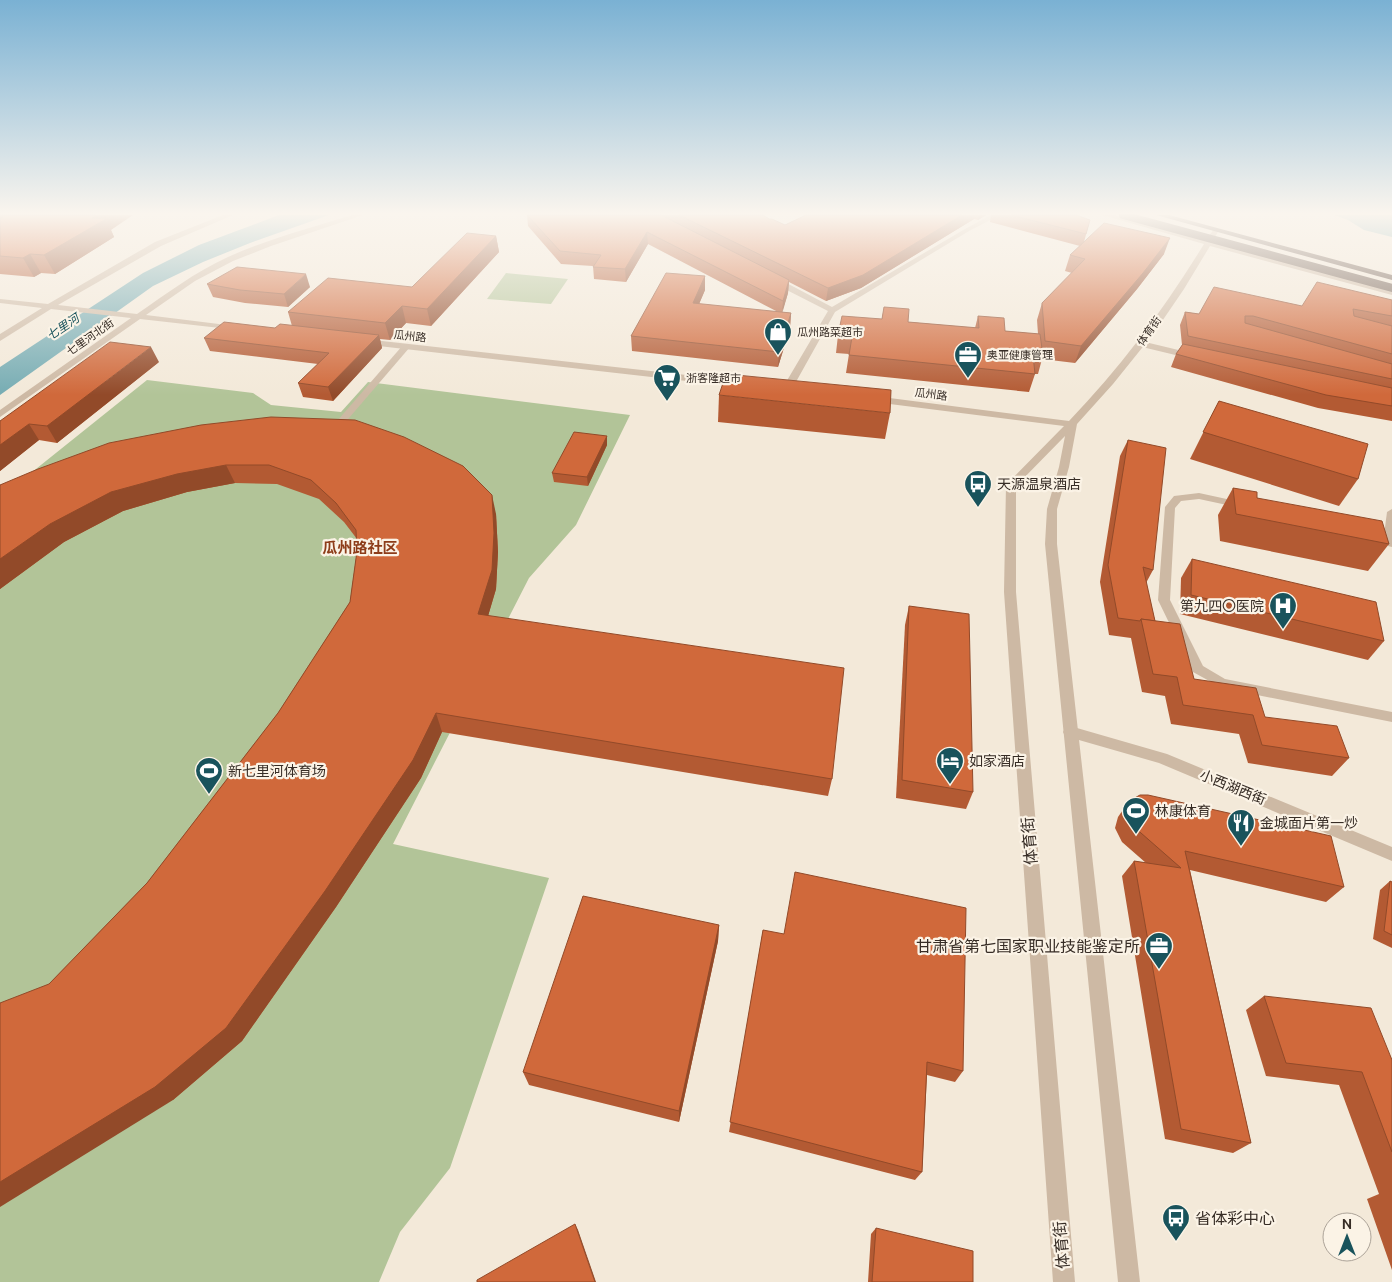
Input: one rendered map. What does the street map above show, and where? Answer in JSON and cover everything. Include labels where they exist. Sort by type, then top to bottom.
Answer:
[{"type":"highway","points":[[1343,275],[1392,288]]},
{"type":"street","points":[[0,338],[105,275]]},
{"type":"street","name":"七里河北街","points":[[0,414],[200,275]]},
{"type":"street","points":[[787,389],[832,310],[891,275]]},
{"type":"street","name":"体育街","points":[[1064,1282],[1010,592],[1011,485],[1072,424],[1141,344],[1187,275]]},
{"type":"street","points":[[1324,275],[1392,293]]},
{"type":"street","points":[[766,276],[832,310]]},
{"type":"street","points":[[0,301],[248,329]]},
{"type":"street","name":"瓜州路","points":[[350,340],[747,385]]},
{"type":"street","points":[[1141,344],[1199,357]]},
{"type":"street","points":[[334,430],[406,347]]},
{"type":"street","points":[[777,388],[797,390]]},
{"type":"street","name":"瓜州路","points":[[866,398],[1072,424]]},
{"type":"street","name":"体育街","points":[[1072,424],[1064,466],[1052,509],[1051,544],[1129,1282]]},
{"type":"street","points":[[1256,508],[1199,496],[1178,498],[1170,507],[1164,600],[1198,669],[1222,683],[1392,717]]},
{"type":"street","points":[[1388,537],[1392,512]]},
{"type":"street","name":"小西湖西街","points":[[1070,732],[1162,758],[1392,854]]},
{"type":"green space","points":[[505,275],[568,279],[551,304],[487,299]]},
{"type":"green space","name":"新七里河体育场","points":[[147,380],[253,393],[271,405],[341,412],[368,382],[630,415],[576,525],[529,578],[393,844],[549,878],[450,1168],[400,1232],[379,1282],[0,1282],[0,493],[11,489]]},
{"type":"water","name":"七里河","points":[[140,275],[176,275],[153,286],[0,395],[0,367]]},
{"type":"building","points":[[223,275],[305,275],[284,294],[240,290],[207,284]]},
{"type":"building","points":[[424,275],[459,275],[427,309],[402,306],[385,323],[288,312],[328,278],[412,287]]},
{"type":"building","points":[[665,275],[705,276],[693,303],[791,313],[779,352],[631,336]]},
{"type":"building","points":[[731,275],[779,275],[789,280],[783,301]]},
{"type":"building","points":[[801,275],[863,275],[863,275],[828,288]]},
{"type":"building","points":[[1070,275],[1141,275],[1081,346],[1045,341],[1042,303]]},
{"type":"building","points":[[1317,282],[1392,300],[1392,316],[1353,309],[1354,316],[1392,326],[1392,354],[1253,316],[1245,316],[1245,323],[1392,364],[1392,379],[1188,336],[1185,312],[1199,314],[1214,287],[1302,306]]},
{"type":"building","points":[[884,307],[909,309],[908,322],[979,328],[978,316],[1004,318],[1005,331],[1040,334],[1043,356],[1033,355],[1035,374],[849,355],[852,337],[838,335],[842,316],[882,319]]},
{"type":"building","points":[[224,322],[275,328],[280,324],[379,335],[328,387],[298,383],[329,353],[204,338]]},
{"type":"building","points":[[110,342],[151,347],[47,426],[29,424],[0,445],[0,421]]},
{"type":"building","points":[[1183,344],[1392,388],[1392,406],[1326,395],[1176,354]]},
{"type":"building","points":[[726,374],[891,390],[890,413],[719,395]]},
{"type":"building","points":[[1219,401],[1368,444],[1358,479],[1203,432]]},
{"type":"building","points":[[271,417],[355,420],[404,437],[463,466],[492,495],[494,533],[492,570],[478,614],[844,668],[832,779],[436,713],[413,760],[325,891],[226,1028],[155,1087],[0,1182],[0,1003],[49,984],[147,883],[278,713],[350,602],[357,551],[356,530],[336,503],[311,480],[269,465],[226,465],[177,474],[111,492],[50,524],[0,559],[0,485],[109,443],[201,425]]},
{"type":"building","points":[[574,432],[607,436],[587,477],[552,473]]},
{"type":"building","points":[[1128,440],[1166,448],[1153,570],[1143,567],[1155,621],[1118,618],[1108,565]]},
{"type":"building","points":[[1233,488],[1257,492],[1257,498],[1382,521],[1389,544],[1236,514]]},
{"type":"building","points":[[1192,559],[1376,602],[1384,641],[1191,595]]},
{"type":"building","points":[[909,606],[969,614],[973,792],[902,780]]},
{"type":"building","points":[[1141,619],[1180,624],[1194,679],[1256,688],[1265,717],[1337,726],[1349,758],[1262,745],[1253,715],[1183,705],[1177,677],[1153,674]]},
{"type":"building","points":[[1140,795],[1148,795],[1331,836],[1344,887],[1185,851],[1251,1143],[1181,1129],[1134,861],[1181,868],[1133,826],[1126,812],[1129,801]]},
{"type":"building","points":[[795,872],[966,908],[963,1071],[927,1062],[922,1172],[730,1122],[763,930],[784,934]]},
{"type":"building","points":[[1390,881],[1392,882],[1392,935],[1384,931]]},
{"type":"building","points":[[583,896],[719,925],[679,1111],[523,1072]]},
{"type":"building","points":[[1264,996],[1371,1008],[1392,1060],[1392,1152],[1362,1072],[1286,1063]]},
{"type":"building","points":[[575,1224],[595,1282],[477,1282],[477,1280]]},
{"type":"building","points":[[876,1228],[973,1251],[973,1282],[872,1282]]},
{"type":"place","name":"瓜州路菜超市","points":[[778,356]]},
{"type":"place","name":"奥亚健康管理","points":[[968,379]]},
{"type":"place","name":"浙客隆超市","points":[[667,402]]},
{"type":"place","name":"天源温泉酒店","points":[[978,508]]},
{"type":"place","name":"第九四〇医院","points":[[1283,630]]},
{"type":"place","name":"如家酒店","points":[[950,785]]},
{"type":"place","name":"新七里河体育场","points":[[209,795]]},
{"type":"place","name":"林康体育","points":[[1136,835]]},
{"type":"place","name":"金城面片第一炒","points":[[1241,847]]},
{"type":"place","name":"甘肃省第七国家职业技能鉴定所","points":[[1159,970]]},
{"type":"place","name":"省体彩中心","points":[[1176,1242]]},
{"type":"district","name":"瓜州路社区","points":[[360,548]]}]
